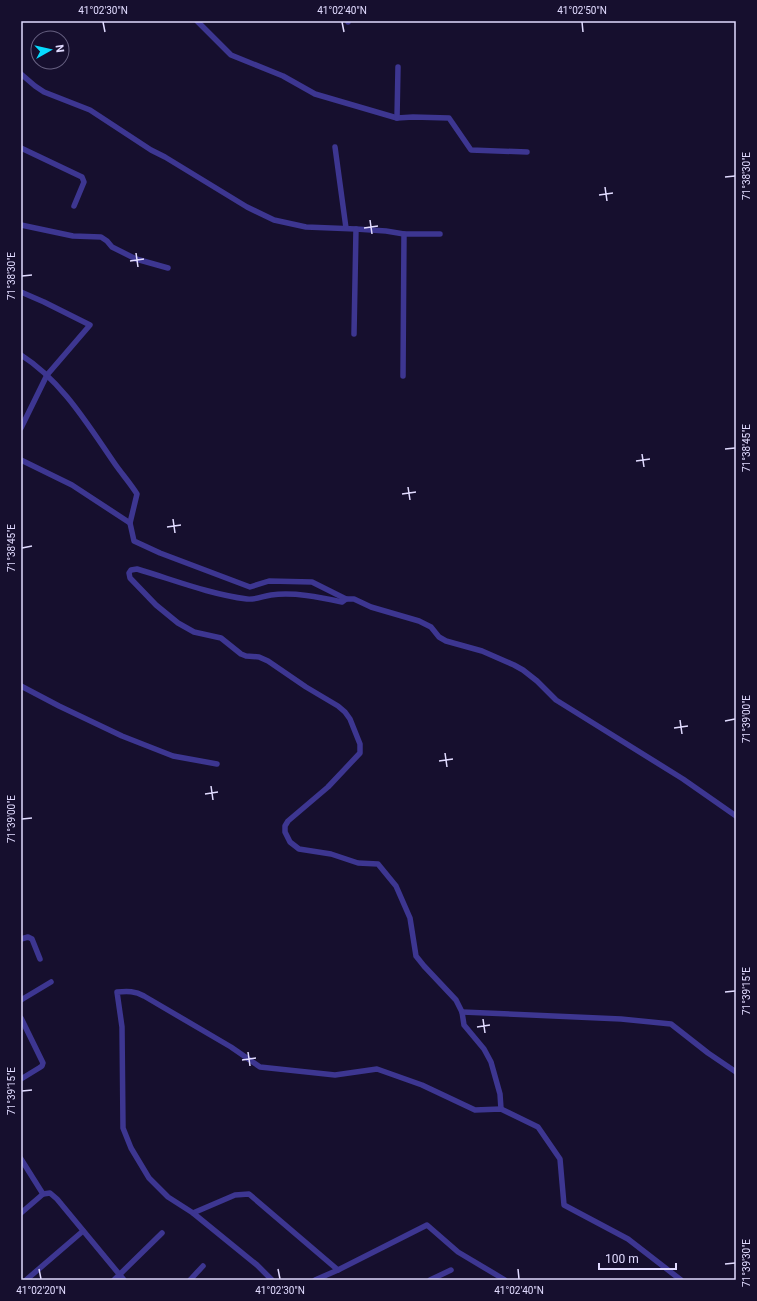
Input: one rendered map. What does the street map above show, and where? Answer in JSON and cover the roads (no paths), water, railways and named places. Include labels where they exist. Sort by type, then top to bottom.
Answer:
[{"type":"street","points":[[197,21],[230,55],[283,76],[315,94],[397,118],[449,118],[471,150],[526,152]]},
{"type":"street","points":[[397,118],[398,67]]},
{"type":"street","points":[[21,74],[44,92],[90,110],[150,150],[165,157],[247,207],[267,216],[290,224],[306,227],[346,228],[404,234],[440,234]]},
{"type":"street","points":[[335,147],[346,228]]},
{"type":"street","points":[[21,148],[82,177],[84,182],[74,206]]},
{"type":"street","points":[[21,225],[73,236],[101,237],[112,247],[136,259],[168,268]]},
{"type":"street","points":[[354,334],[356,229]]},
{"type":"street","points":[[403,376],[404,234]]},
{"type":"street","points":[[21,292],[90,325],[47,375],[21,428]]},
{"type":"street","points":[[21,355],[35,364],[47,375],[90,425],[136,494],[130,523],[134,541],[160,553],[250,587],[270,581],[312,582],[346,599],[354,599],[371,607],[419,620],[430,627],[439,637],[446,641],[482,651],[514,666],[537,681],[556,700],[683,779],[736,816]]},
{"type":"street","points":[[21,460],[72,485],[130,523]]},
{"type":"street","points":[[346,599],[342,602],[312,596],[272,595],[247,599],[226,594],[215,594],[137,569],[131,570],[129,573],[130,578],[156,605],[178,623],[194,632],[221,638],[241,654],[259,657],[268,661],[306,687],[338,706],[350,719],[360,744],[360,753],[328,788],[288,821],[285,826],[286,832],[290,842],[299,849],[332,854],[358,863],[378,864],[396,886],[410,918],[416,956],[456,1000],[462,1012],[464,1025],[484,1049],[491,1062],[500,1094],[501,1109]]},
{"type":"street","points":[[21,686],[122,736],[173,756],[217,764]]},
{"type":"street","points":[[21,939],[28,937],[32,939],[40,959]]},
{"type":"street","points":[[21,1000],[51,982]]},
{"type":"street","points":[[272,1280],[257,1265],[193,1213],[168,1197],[149,1178],[131,1148],[123,1128],[122,1027],[117,992],[137,992],[232,1047],[260,1067],[336,1075],[376,1069],[422,1085],[475,1110],[501,1109],[538,1127],[560,1159],[564,1205],[628,1239],[681,1280]]},
{"type":"street","points":[[462,1012],[621,1019],[670,1024],[736,1072]]},
{"type":"street","points":[[21,1079],[42,1066],[43,1063],[22,1022]]},
{"type":"street","points":[[21,1159],[43,1194]]},
{"type":"street","points":[[21,1213],[43,1194],[50,1192],[122,1278]]},
{"type":"street","points":[[193,1213],[235,1195],[249,1194],[338,1270]]},
{"type":"street","points":[[314,1280],[338,1270],[427,1225],[458,1252],[505,1280]]},
{"type":"street","points":[[26,1280],[83,1231]]},
{"type":"street","points":[[114,1280],[122,1278],[162,1233]]},
{"type":"street","points":[[190,1280],[203,1266]]},
{"type":"street","points":[[430,1280],[450,1270]]}]
